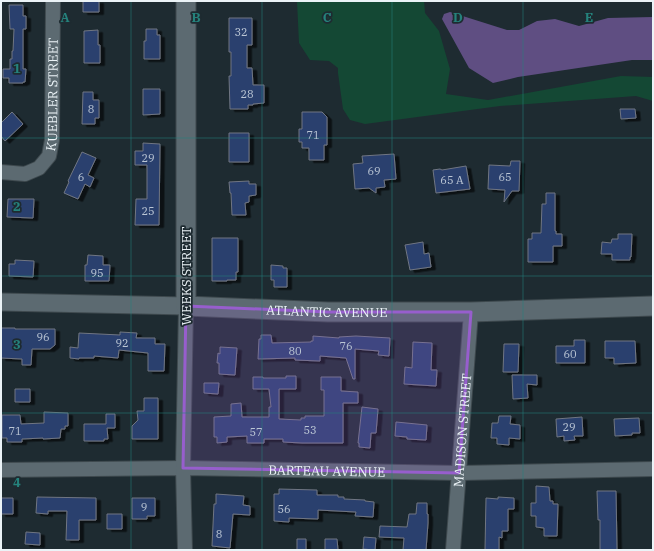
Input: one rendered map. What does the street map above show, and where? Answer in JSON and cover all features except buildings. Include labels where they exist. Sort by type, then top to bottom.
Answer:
[{"type":"main road","name":"WEEKS STREET","points":[[186,1],[186,306]]},
{"type":"main road","name":"ATLANTIC AVENUE","points":[[186,306],[328,312],[470,312],[653,306]]},
{"type":"street","name":"KUEBLER STREET","points":[[1,172],[25,174],[39,168],[49,156],[52,140],[53,1]]},
{"type":"street","name":"ATLANTIC AVENUE","points":[[1,302],[186,306]]},
{"type":"street","name":"WEEKS STREET","points":[[185,550],[183,468],[186,306]]},
{"type":"street","name":"MADISON STREET","points":[[453,550],[470,312]]},
{"type":"street","name":"BARTEAU AVENUE","points":[[1,470],[183,468],[459,473],[653,470]]},
{"type":"highlighted area","points":[[186,306],[328,312],[471,312],[459,473],[183,468]]},
{"type":"green space","points":[[297,1],[424,1],[425,13],[439,31],[450,69],[446,94],[488,100],[621,76],[653,77],[653,101],[636,96],[500,106],[365,124],[350,120],[343,109],[338,68],[329,61],[310,60],[299,43]]},
{"type":"shaded area","points":[[450,12],[507,30],[519,30],[537,21],[555,19],[579,26],[608,18],[653,17],[653,60],[632,60],[518,77],[493,83],[469,68],[442,19],[444,14]]}]
